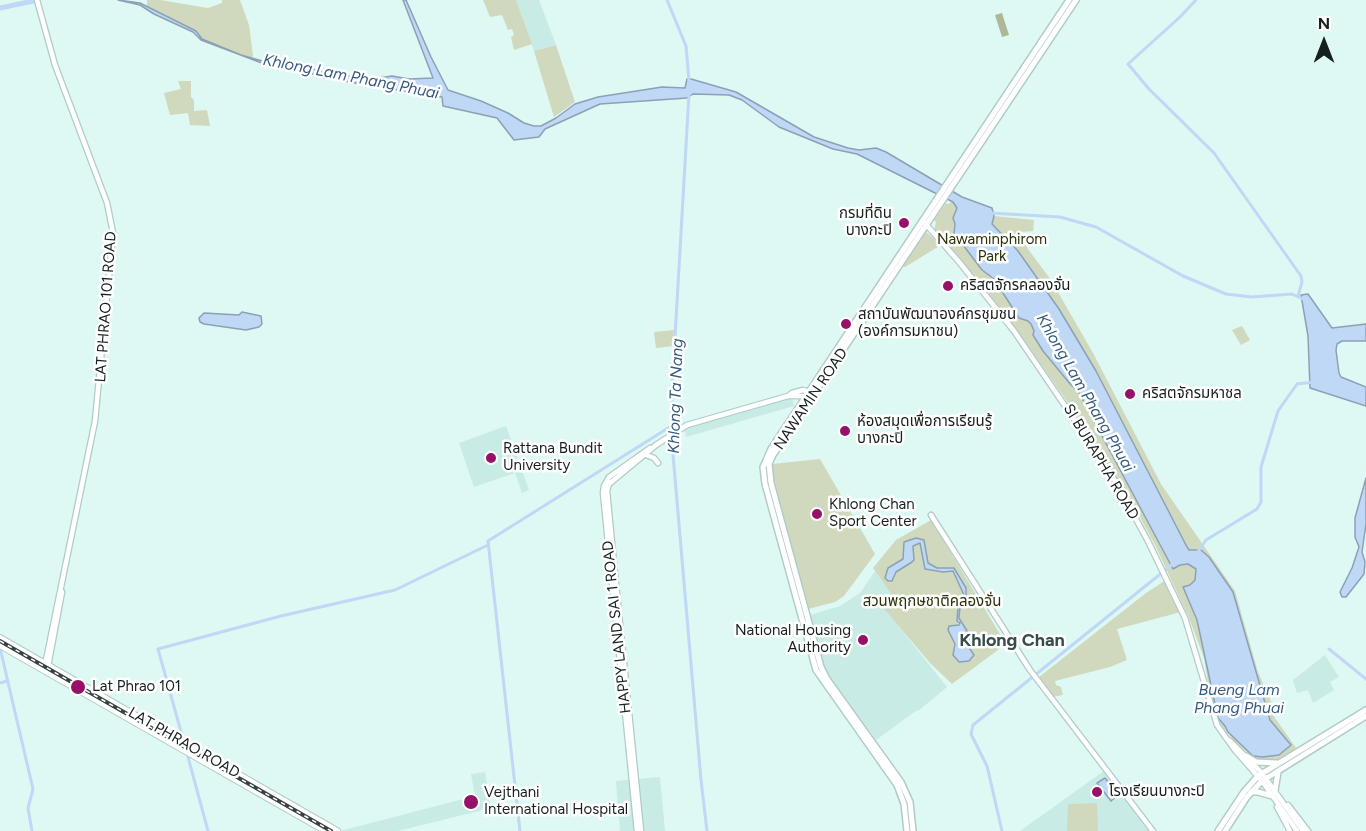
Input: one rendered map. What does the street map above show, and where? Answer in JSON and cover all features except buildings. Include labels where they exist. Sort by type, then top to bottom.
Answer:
[{"type":"main road","name":"NAWAMIN ROAD","points":[[1033,60],[1069,0]]},
{"type":"main road","name":"NAWAMIN ROAD","points":[[907,831],[904,804],[897,785],[816,670],[765,484],[763,467],[766,458],[799,408],[811,395],[814,386],[1033,60],[1076,0]]},
{"type":"main road","name":"NAWAMIN ROAD","points":[[913,831],[910,802],[901,782],[827,679],[821,667],[769,469],[771,460],[811,395],[924,223]]},
{"type":"main road","name":"LAT PHRAO ROAD","points":[[1,642],[249,784],[326,831]]},
{"type":"main road","points":[[1246,756],[1256,762],[1279,767],[1366,710]]},
{"type":"main road","points":[[1218,831],[1244,792],[1262,777],[1366,716]]},
{"type":"main road","points":[[1251,792],[1276,797],[1279,767]]},
{"type":"main road","points":[[1225,831],[1262,777]]},
{"type":"main road","name":"LAT PHRAO ROAD","points":[[249,784],[337,831]]},
{"type":"street","name":"LAT PHRAO 101 ROAD","points":[[38,2],[55,65],[107,203],[113,228],[97,410],[62,586],[61,602],[46,666]]},
{"type":"street","name":"SI BURAPHA ROAD","points":[[924,223],[987,296],[1052,384],[1110,472],[1166,576],[1188,627],[1214,720],[1224,735],[1262,777]]},
{"type":"street","name":"HAPPY LAND SAI 1 ROAD","points":[[790,396],[792,393],[814,386]]},
{"type":"street","points":[[803,390],[811,395]]},
{"type":"street","name":"HAPPY LAND SAI 1 ROAD","points":[[639,831],[603,493],[608,481],[675,431],[687,425],[790,396],[811,395]]},
{"type":"street","points":[[790,396],[798,402],[799,408]]},
{"type":"street","name":"HAPPY LAND SAI 1 ROAD","points":[[638,458],[653,447]]},
{"type":"street","points":[[645,454],[658,463]]},
{"type":"street","points":[[931,515],[1030,670],[1153,831]]},
{"type":"street","name":"SI BURAPHA ROAD","points":[[1224,735],[1246,756],[1303,831]]},
{"type":"street","name":"SI BURAPHA ROAD","points":[[1276,797],[1296,831]]},
{"type":"street","points":[[1276,797],[1278,812],[1290,831]]},
{"type":"street","points":[[1276,797],[1295,813],[1308,831]]},
{"type":"shaded area","points":[[516,0],[539,0],[556,45],[534,51]]},
{"type":"shaded area","points":[[790,398],[794,406],[686,437],[685,431],[691,426]]},
{"type":"shaded area","name":"Rattana Bundit University","points":[[506,426],[529,490],[522,493],[515,473],[474,487],[459,443]]},
{"type":"shaded area","name":"National Housing Authority","points":[[875,571],[892,595],[880,603],[947,687],[918,711],[876,740],[825,671],[810,615],[840,606],[860,593]]},
{"type":"shaded area","points":[[1325,655],[1339,677],[1330,682],[1334,690],[1313,703],[1308,690],[1297,693],[1293,680]]},
{"type":"shaded area","name":"โรงเรียนบางกะปิ","points":[[1104,771],[1149,831],[1020,831]]},
{"type":"shaded area","name":"Vejthani International Hospital","points":[[485,772],[491,808],[398,831],[340,831],[475,796],[471,774]]},
{"type":"shaded area","points":[[660,777],[665,831],[620,831],[616,781]]},
{"type":"green space","points":[[147,0],[208,8],[222,3],[222,0],[240,0],[249,25],[252,58],[202,39],[196,31],[147,7]]},
{"type":"green space","points":[[483,0],[516,0],[532,44],[514,50],[512,29],[508,30],[502,15],[490,17]]},
{"type":"green space","points":[[1002,13],[1009,35],[1002,37],[995,15]]},
{"type":"green space","points":[[556,45],[575,102],[554,117],[534,51]]},
{"type":"green space","points":[[178,81],[191,81],[194,111],[207,110],[210,126],[190,125],[188,113],[170,115],[164,93],[181,89]]},
{"type":"green space","name":"Bueng Lam Phang Phuai","points":[[952,201],[994,216],[1034,220],[1033,231],[1019,232],[1028,249],[1051,280],[1093,353],[1161,484],[1235,591],[1258,672],[1275,710],[1271,712],[1296,748],[1279,759],[1255,759],[1235,742],[1221,725],[1210,695],[1204,658],[1189,618],[1155,545],[1129,497],[1071,407],[1028,346],[947,242],[934,231],[936,222],[934,220],[946,203],[949,204]]},
{"type":"green space","points":[[925,231],[941,245],[902,267]]},
{"type":"green space","points":[[1242,326],[1250,340],[1241,345],[1232,330]]},
{"type":"green space","points":[[674,330],[673,346],[656,348],[654,332]]},
{"type":"green space","name":"Khlong Chan Sport Center","points":[[820,459],[875,554],[844,596],[835,602],[808,609],[772,474],[772,464]]},
{"type":"green space","name":"สวนพฤกษชาติคลองจั่น","points":[[931,520],[1006,644],[952,684],[930,663],[879,603],[891,594],[873,568],[896,540]]},
{"type":"green space","points":[[1166,580],[1181,612],[1117,629],[1127,660],[1110,667],[1055,681],[1056,685],[1061,687],[1063,695],[1052,697],[1039,677],[1146,593]]},
{"type":"green space","points":[[1097,803],[1098,831],[1067,831],[1068,804]]},
{"type":"water","name":"Bueng Lam Phang Phuai","points":[[118,0],[140,3],[196,31],[202,39],[241,55],[273,64],[301,65],[322,72],[361,78],[392,76],[409,79],[433,78],[403,0],[406,0],[448,90],[481,101],[524,123],[541,126],[575,104],[598,97],[662,87],[685,88],[687,79],[691,79],[736,92],[814,137],[848,148],[859,150],[876,148],[886,152],[962,197],[992,208],[994,216],[992,224],[1018,251],[1059,309],[1096,371],[1187,547],[1189,550],[1201,550],[1209,557],[1233,592],[1270,720],[1291,745],[1279,755],[1253,756],[1228,732],[1218,718],[1197,620],[1183,587],[1195,580],[1196,569],[1188,564],[1173,569],[1078,391],[1043,351],[1033,335],[1031,324],[1019,318],[994,279],[982,270],[954,233],[953,218],[957,208],[953,202],[857,154],[833,149],[779,127],[742,100],[729,95],[693,94],[687,98],[600,104],[545,129],[539,137],[514,140],[497,118],[443,106],[442,97],[324,78],[296,68],[267,65],[201,40],[193,32],[140,5]]},
{"type":"water","points":[[1308,294],[1332,328],[1366,324],[1366,341],[1342,341],[1337,344],[1336,350],[1341,377],[1366,387],[1366,406],[1310,388],[1308,336],[1301,295]]},
{"type":"water","points":[[242,312],[261,316],[262,324],[246,330],[204,324],[199,318],[204,313],[239,315]]},
{"type":"water","points":[[1366,478],[1366,524],[1362,552],[1365,562],[1364,574],[1346,597],[1342,597],[1340,592],[1359,547],[1355,537],[1355,518]]},
{"type":"water","points":[[916,538],[924,540],[928,563],[937,568],[954,568],[966,588],[966,599],[960,607],[959,618],[970,638],[968,646],[974,655],[969,661],[959,662],[953,655],[955,644],[948,630],[949,626],[960,623],[957,621],[958,607],[964,595],[953,571],[925,569],[920,543],[913,546],[914,560],[912,562],[896,572],[892,581],[885,578],[888,568],[903,559],[904,542]]},
{"type":"water","points":[[1105,778],[1118,795],[1111,801],[1097,783]]},
{"type":"waterway","name":"Khlong Lam Phang Phuai","points":[[0,8],[38,0]]},
{"type":"waterway","name":"Khlong Ta Nang","points":[[667,0],[686,46],[689,81]]},
{"type":"waterway","points":[[1196,0],[1128,64],[1149,89],[1214,153],[1301,276],[1302,282],[1298,296]]},
{"type":"waterway","name":"Khlong Ta Nang","points":[[689,94],[672,389],[672,443],[707,831]]},
{"type":"waterway","points":[[990,213],[1060,217],[1096,227],[1183,276],[1226,294],[1252,297],[1292,294],[1303,299]]},
{"type":"waterway","points":[[1197,553],[1206,540],[1257,509],[1261,502],[1261,467],[1278,411],[1297,384],[1314,382]]},
{"type":"waterway","points":[[520,831],[488,541],[673,425]]},
{"type":"waterway","points":[[183,739],[158,649],[281,616],[395,590],[488,545]]},
{"type":"waterway","name":"Khlong Lam Phang Phuai","points":[[1002,831],[987,766],[971,734],[973,725],[1174,563]]},
{"type":"waterway","name":"Khlong Chan","points":[[0,648],[33,789],[28,808],[32,831]]},
{"type":"waterway","points":[[1329,649],[1366,679]]},
{"type":"waterway","points":[[0,683],[7,681]]},
{"type":"waterway","points":[[188,757],[208,831]]},
{"type":"railway","points":[[0,641],[331,831]]},
{"type":"place","name":"กรมที่ดิน บางกะปิ","points":[[904,223]]},
{"type":"place","name":"คริสตจักรคลองจั่น","points":[[948,286]]},
{"type":"place","name":"สถาบันพัฒนาองค์กรชุมชน (องค์การมหาชน)","points":[[846,324]]},
{"type":"place","name":"คริสตจักรมหาชล","points":[[1130,394]]},
{"type":"place","name":"ห้องสมุดเพื่อการเรียนรู้ บางกะปิ","points":[[845,431]]},
{"type":"place","name":"Rattana Bundit University","points":[[491,458]]},
{"type":"place","name":"Khlong Chan Sport Center","points":[[817,514]]},
{"type":"place","name":"National Housing Authority","points":[[863,640]]},
{"type":"place","name":"Lat Phrao 101","points":[[78,687]]},
{"type":"place","name":"โรงเรียนบางกะปิ","points":[[1097,792]]},
{"type":"place","name":"Vejthani International Hospital","points":[[471,802]]},
{"type":"district","name":"Khlong Chan","points":[[1012,641]]},
{"type":"park label","name":"Nawaminphirom Park","points":[[992,248]]}]
